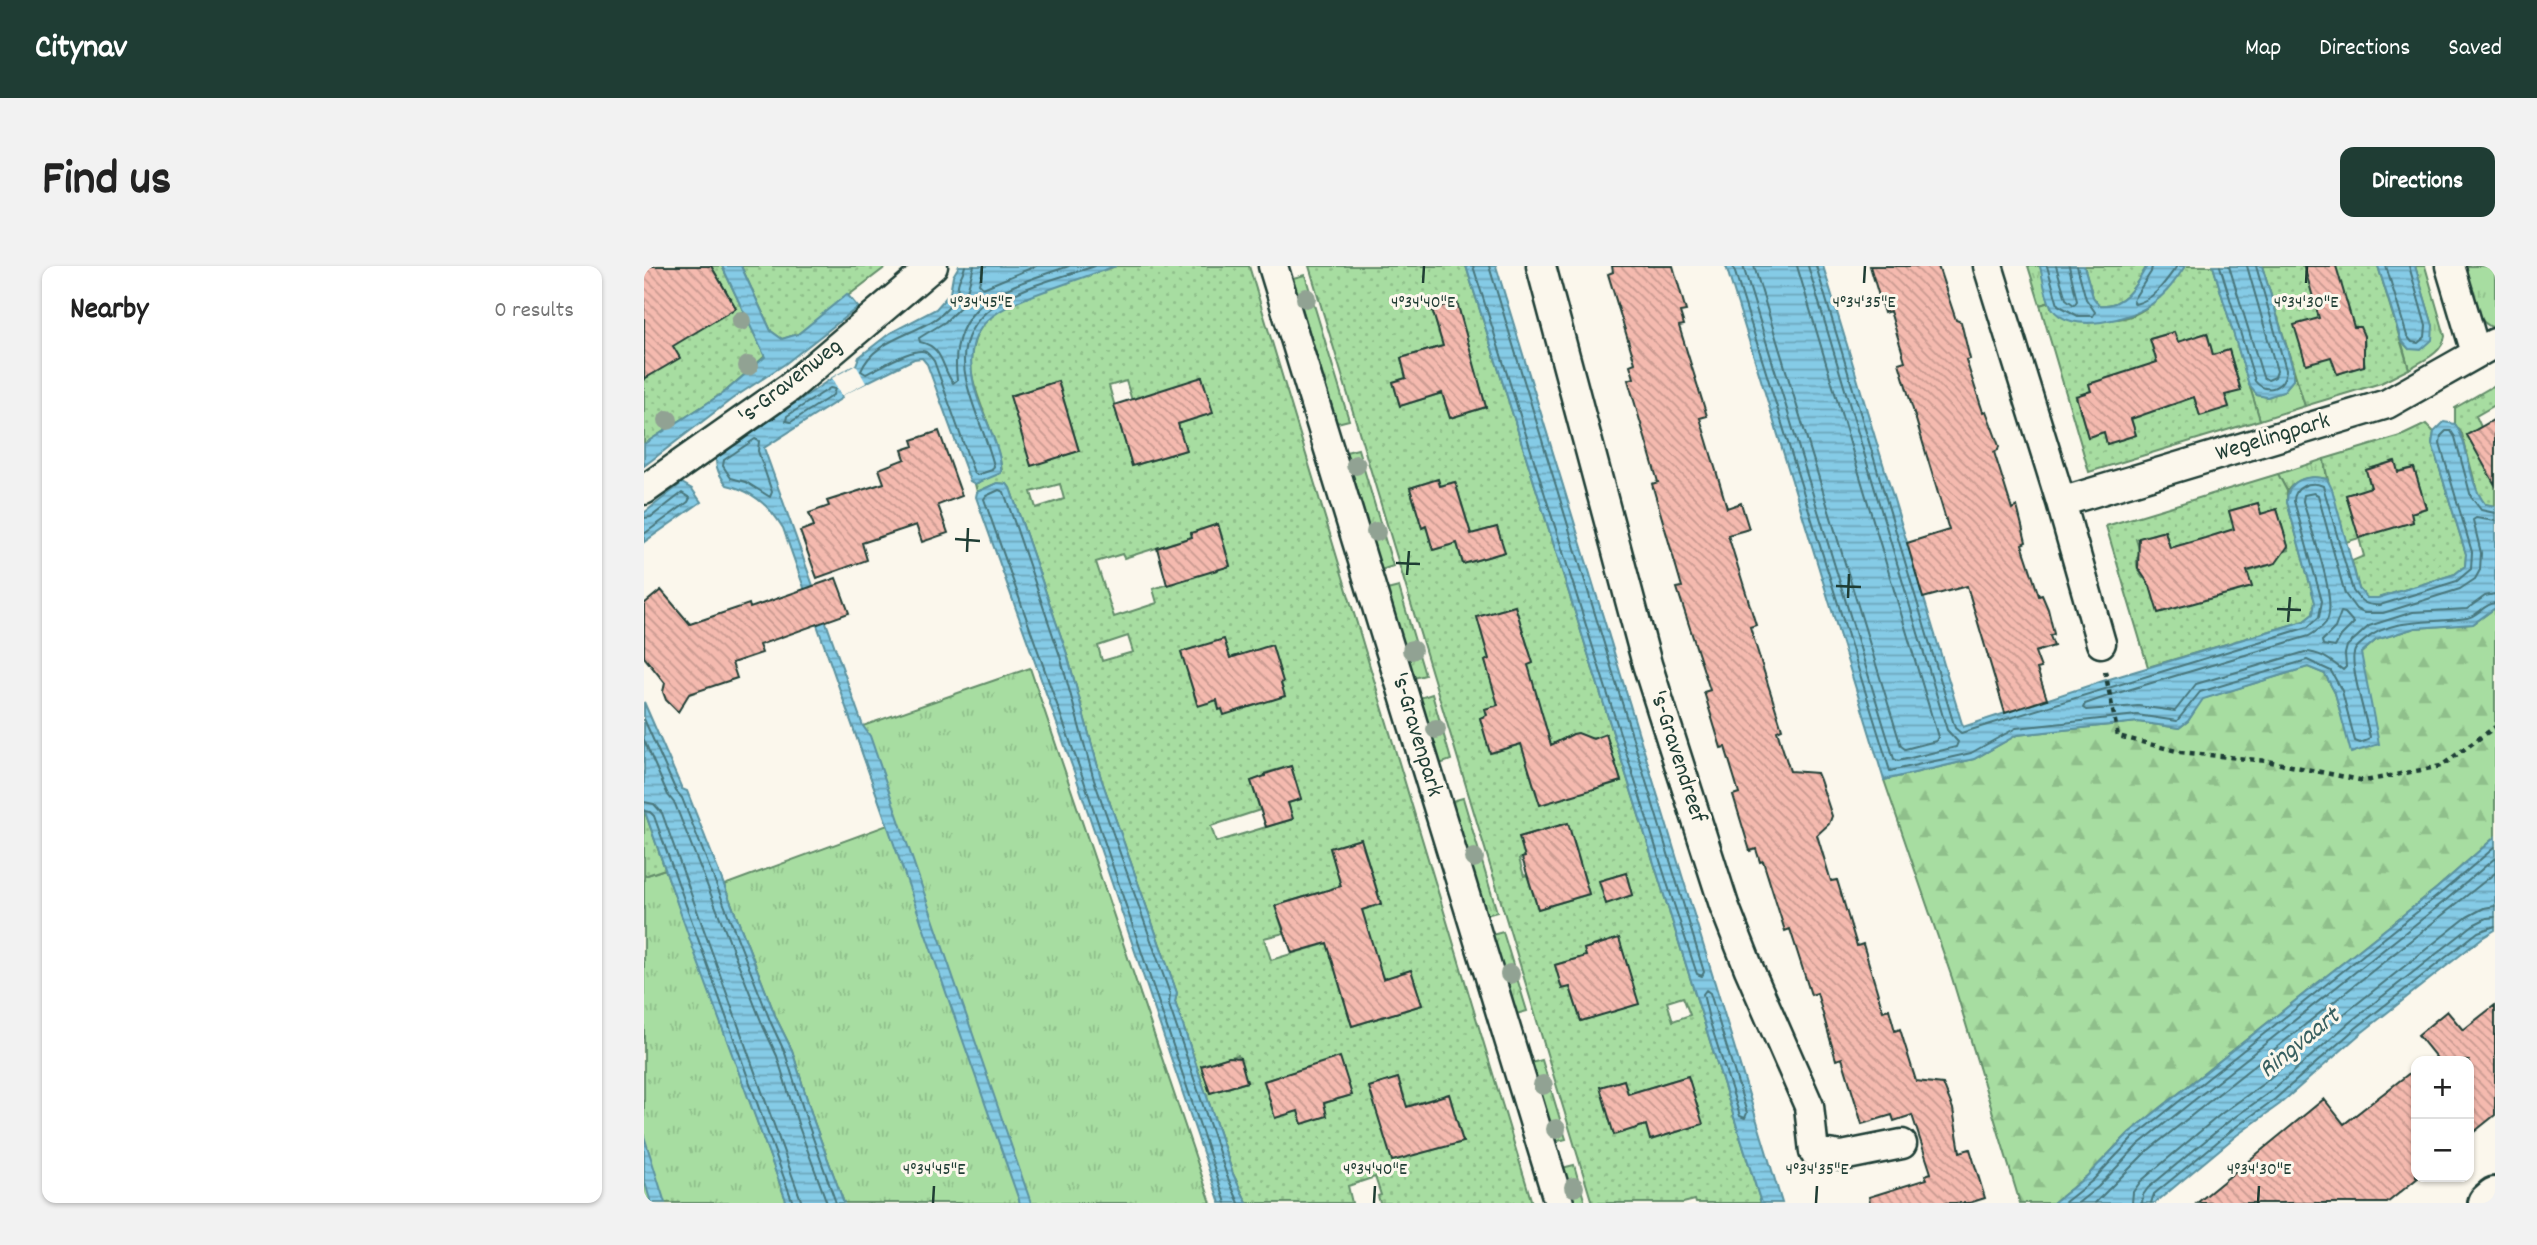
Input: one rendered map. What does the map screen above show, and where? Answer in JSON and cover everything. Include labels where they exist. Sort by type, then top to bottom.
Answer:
[{"type":"street","name":"'s-Gravenweg","points":[[644,491],[789,388],[933,266]]},
{"type":"street","name":"'s-Gravenpark","points":[[1273,266],[1559,1203]]},
{"type":"street","name":"'s-Gravendreef","points":[[1541,266],[1647,664],[1724,905],[1809,1106],[1814,1152],[1842,1156],[1902,1144]]},
{"type":"street","points":[[1988,266],[2061,502],[2101,643]]},
{"type":"street","name":"Wegelingpark","points":[[2061,502],[2387,404],[2486,348],[2450,266]]},
{"type":"street","points":[[2488,1203],[2495,1197]]},
{"type":"path","points":[[2106,680],[2118,736],[2180,752],[2267,761],[2365,781],[2441,766],[2495,727]]},
{"type":"green space","points":[[711,266],[722,266],[765,356],[726,391],[644,444],[644,299],[704,327],[736,308]]},
{"type":"green space","points":[[741,266],[887,266],[798,334],[782,339],[771,331]]},
{"type":"green space","points":[[1116,266],[1249,266],[1532,1203],[1380,1203],[1378,1196],[1381,1195],[1375,1177],[1348,1186],[1352,1203],[1247,1203],[1233,1174],[1175,1002],[1177,993],[1101,778],[1067,654],[1010,488],[1007,484],[997,483],[977,492],[975,484],[1002,471],[972,371],[973,347],[982,325],[997,310],[1011,302]],"holes":[[[1202,377],[1213,412],[1178,424],[1185,450],[1132,466],[1109,386],[1126,381],[1137,417]],[[1058,381],[1079,451],[1036,463],[1010,396]],[[1060,484],[1064,499],[1036,508],[1031,492]],[[1218,524],[1230,565],[1153,589],[1157,603],[1114,617],[1096,562],[1122,554],[1124,558],[1192,537],[1192,533]],[[1128,636],[1133,652],[1102,661],[1098,646]],[[1272,646],[1283,682],[1219,709],[1219,699],[1197,705],[1182,652],[1230,658]],[[1291,766],[1301,799],[1288,803],[1293,819],[1216,842],[1211,826],[1260,810],[1251,781],[1265,776],[1265,773]],[[1361,839],[1381,903],[1362,910],[1368,931],[1271,960],[1264,938],[1284,933],[1275,906],[1341,886],[1330,848]],[[1376,957],[1383,979],[1411,970],[1422,1005],[1352,1026],[1335,969]],[[1238,1055],[1247,1082],[1210,1093],[1202,1065]],[[1340,1058],[1351,1095],[1275,1118],[1264,1081]],[[1398,1078],[1404,1095],[1398,1097],[1401,1108],[1449,1094],[1463,1142],[1433,1150],[1370,1087]]]},
{"type":"green space","points":[[1309,266],[1466,266],[1761,1203],[1696,1203],[1695,1200],[1683,1203],[1592,1203]],"holes":[[[1456,302],[1486,407],[1450,418],[1442,393],[1400,406],[1393,382],[1406,378],[1401,358],[1443,346],[1432,309]],[[1438,479],[1440,486],[1455,482],[1471,534],[1497,527],[1504,552],[1463,564],[1457,543],[1433,550],[1426,526],[1422,527],[1410,488]],[[1515,606],[1533,663],[1490,676],[1485,661],[1489,659],[1477,617]],[[1538,701],[1550,751],[1564,746],[1565,740],[1573,734],[1583,735],[1587,740],[1606,735],[1621,781],[1596,789],[1592,777],[1536,793],[1526,758],[1539,754],[1535,740],[1491,753],[1480,718],[1487,715],[1486,709],[1506,703],[1509,710]],[[1564,824],[1570,843],[1574,842],[1589,894],[1538,909],[1519,859],[1525,857],[1520,837]],[[1626,873],[1632,895],[1606,903],[1600,881]],[[1605,942],[1607,949],[1621,945],[1638,1003],[1581,1021],[1570,987],[1562,988],[1555,965],[1586,956],[1584,949]],[[1683,997],[1690,1015],[1673,1021],[1667,1002]],[[1688,1076],[1702,1124],[1651,1140],[1646,1125],[1614,1134],[1601,1087],[1624,1080],[1628,1094]]]},
{"type":"green space","points":[[2028,266],[2040,266],[2050,302],[2040,305]]},
{"type":"green space","points":[[2084,266],[2147,266],[2134,287],[2122,299],[2116,303],[2099,305],[2093,297]]},
{"type":"green space","points":[[2185,266],[2213,266],[2260,420],[2089,472],[2040,305],[2050,302],[2051,307],[2081,314],[2111,319],[2123,318],[2134,315],[2154,302]],"holes":[[[2174,332],[2178,342],[2207,333],[2213,355],[2229,350],[2241,390],[2225,395],[2229,406],[2200,415],[2192,391],[2165,359],[2156,361],[2150,339]],[[2118,375],[2136,435],[2107,444],[2104,432],[2088,437],[2076,397],[2091,391],[2089,384]]]},
{"type":"green space","points":[[2262,266],[2378,266],[2409,369],[2381,383],[2305,406]],"holes":[[[2359,327],[2364,336],[2365,347],[2361,349],[2365,365],[2337,374],[2329,349]]]},
{"type":"green space","points":[[2415,266],[2425,266],[2445,336],[2436,352],[2409,369],[2401,340],[2409,349],[2433,326]]},
{"type":"green space","points":[[2461,266],[2495,266],[2495,328],[2481,319],[2476,311]]},
{"type":"green space","points":[[1305,275],[1349,420],[1337,423],[1293,278]]},
{"type":"green space","points":[[2293,369],[2305,406],[2260,420],[2249,385],[2257,395],[2267,397],[2283,392],[2293,380]]},
{"type":"green space","points":[[2495,385],[2495,405],[2476,416],[2481,427],[2467,435],[2495,468],[2495,506],[2485,504],[2478,495],[2462,434],[2455,424],[2455,408]]},
{"type":"green space","points":[[2426,424],[2434,432],[2432,444],[2466,554],[2465,566],[2455,574],[2378,598],[2367,598],[2359,589],[2352,561],[2364,556],[2359,538],[2346,542],[2330,490],[2324,459],[2401,436]],"holes":[[[2394,461],[2398,472],[2414,468],[2426,508],[2411,513],[2413,522],[2358,533],[2346,495],[2373,495],[2366,470]]]},
{"type":"green space","points":[[1358,449],[1393,566],[1381,570],[1346,452]]},
{"type":"green space","points":[[2324,459],[2327,479],[2305,479],[2295,483],[2287,491],[2278,474]]},
{"type":"green space","points":[[2278,474],[2287,491],[2287,502],[2315,602],[2313,614],[2304,621],[2148,667],[2106,526]],"holes":[[[2258,503],[2261,514],[2277,510],[2289,550],[2274,555],[2276,563],[2247,572],[2252,587],[2227,594],[2221,575],[2236,536],[2229,511]],[[2165,531],[2187,604],[2159,613],[2148,577],[2143,578],[2138,568],[2137,558],[2141,556],[2136,539]]]},
{"type":"green space","points":[[1399,587],[1425,675],[1414,678],[1387,590]]},
{"type":"green space","points":[[2495,608],[2495,837],[2437,888],[2129,1133],[2087,1176],[2053,1203],[2020,1203],[1952,978],[1884,780],[1974,759],[2017,735],[2138,722],[2179,728],[2188,721],[2202,699],[2308,667],[2325,674],[2335,693],[2352,753],[2363,673],[2360,654],[2376,640],[2415,628],[2473,624]]},
{"type":"green space","points":[[1030,668],[1211,1203],[844,1203],[814,1122],[792,1050],[777,1020],[724,885],[888,825],[854,729]]},
{"type":"green space","points":[[1432,694],[1451,760],[1440,764],[1420,698]]},
{"type":"green space","points":[[1463,798],[1497,912],[1486,915],[1452,801]]},
{"type":"green space","points":[[644,809],[665,869],[644,876]]},
{"type":"green space","points":[[665,869],[787,1203],[644,1203],[644,876]]},
{"type":"green space","points":[[1503,932],[1527,1011],[1516,1014],[1492,935]]},
{"type":"green space","points":[[1542,1060],[1566,1139],[1554,1142],[1531,1063]]},
{"type":"green space","points":[[1574,1165],[1585,1203],[1572,1203],[1562,1168]]},
{"type":"water","points":[[722,266],[741,266],[771,331],[782,339],[798,334],[847,294],[858,307],[785,364],[732,399],[644,466],[644,444],[726,391],[765,357]]},
{"type":"water","points":[[959,266],[1116,266],[1025,299],[993,316],[982,326],[971,355],[972,373],[977,396],[999,455],[1001,473],[975,484],[970,481],[927,364],[922,358],[914,359],[841,395],[842,398],[764,448],[863,726],[870,736],[1031,1203],[1020,1203],[783,528],[760,500],[727,485],[716,461],[716,457],[832,378],[856,365],[859,357],[890,333],[936,309],[950,293],[953,276]]},
{"type":"water","points":[[1466,266],[1496,266],[1782,1203],[1761,1203]]},
{"type":"water","points":[[1726,266],[1823,266],[1963,727],[2106,680],[2304,621],[2313,614],[2315,602],[2287,502],[2290,488],[2306,478],[2327,479],[2359,589],[2367,598],[2378,598],[2455,574],[2465,566],[2466,554],[2432,444],[2434,432],[2444,422],[2455,424],[2464,443],[2479,495],[2485,504],[2495,506],[2495,608],[2473,624],[2415,628],[2376,640],[2361,653],[2379,744],[2351,753],[2335,693],[2325,674],[2308,667],[2203,699],[2188,721],[2179,728],[2138,722],[2017,735],[1974,759],[1884,780]]},
{"type":"water","points":[[2040,266],[2084,266],[2093,297],[2099,305],[2108,305],[2116,303],[2128,294],[2147,266],[2185,266],[2167,291],[2144,309],[2117,319],[2086,323],[2060,316],[2052,308]]},
{"type":"water","points":[[2213,266],[2262,266],[2293,369],[2293,380],[2283,392],[2267,397],[2257,395],[2249,385]]},
{"type":"water","points":[[2378,266],[2415,266],[2433,326],[2432,340],[2421,350],[2409,349],[2401,340]]},
{"type":"water","points":[[682,483],[692,489],[701,502],[644,542],[644,513]]},
{"type":"water","points":[[997,483],[1007,484],[1010,488],[1067,654],[1101,778],[1177,993],[1175,1002],[1233,1174],[1247,1203],[1220,1203],[1076,777],[976,497],[977,492]]},
{"type":"water","points":[[644,702],[682,789],[687,791],[777,1020],[792,1050],[814,1122],[844,1203],[787,1203],[644,809]]},
{"type":"water","name":"Ringvaart","points":[[2495,837],[2495,930],[2360,1034],[2280,1104],[2237,1135],[2155,1203],[2053,1203],[2087,1176],[2129,1133],[2437,888]]},
{"type":"water","points":[[644,1136],[665,1203],[651,1203],[644,1179]]},
{"type":"pier","points":[[856,365],[866,383],[841,396],[832,378]]},
{"type":"building","points":[[644,266],[711,266],[736,308],[673,346],[680,358],[644,379]]},
{"type":"building","points":[[1612,266],[1673,266],[1686,311],[1680,312],[1684,325],[1679,326],[1707,416],[1700,418],[1727,508],[1741,503],[1749,529],[1728,535],[1756,625],[1750,627],[1782,729],[1777,731],[1790,771],[1817,773],[1832,816],[1829,824],[1817,835],[1831,881],[1837,880],[1857,946],[1863,944],[1883,1011],[1889,1009],[1895,1031],[1900,1029],[1916,1081],[1943,1084],[1953,1109],[1960,1152],[1970,1149],[1985,1198],[1969,1203],[1870,1203],[1869,1197],[1927,1179],[1925,1175],[1931,1173],[1912,1115],[1894,1121],[1892,1115],[1862,1124],[1842,1058],[1836,1060],[1817,993],[1811,995],[1790,929],[1785,931],[1763,861],[1760,862],[1756,849],[1750,851],[1733,795],[1739,793],[1725,747],[1721,748],[1704,692],[1710,690],[1677,588],[1682,587],[1652,484],[1658,482],[1628,380],[1634,378],[1630,365],[1635,363],[1608,274],[1613,272]]},
{"type":"building","points":[[1870,266],[1938,266],[1956,320],[1961,322],[1970,359],[1966,360],[1983,412],[1986,411],[1999,446],[1994,452],[2012,509],[2017,506],[2026,542],[2022,544],[2039,596],[2042,595],[2048,609],[2054,634],[2050,636],[2054,646],[2035,652],[2041,668],[2037,669],[2047,699],[2005,713],[1967,586],[1923,598],[1907,543],[1949,530],[1899,363],[1905,361],[1890,311],[1884,313]]},
{"type":"building","points":[[2304,266],[2336,266],[2354,327],[2360,327],[2364,336],[2364,366],[2337,374],[2331,357],[2306,364],[2294,325],[2319,318]]},
{"type":"building","points":[[1457,302],[1486,407],[1450,418],[1442,393],[1400,406],[1393,382],[1406,378],[1401,358],[1443,346],[1432,309]]},
{"type":"building","points":[[2174,332],[2178,342],[2207,333],[2213,355],[2229,350],[2241,391],[2225,395],[2229,407],[2200,416],[2194,397],[2131,419],[2136,435],[2107,444],[2104,432],[2088,437],[2076,396],[2091,391],[2089,384],[2157,362],[2150,339]]},
{"type":"building","points":[[1202,377],[1213,413],[1178,424],[1186,450],[1132,466],[1114,405]]},
{"type":"building","points":[[1058,381],[1079,451],[1031,466],[1010,396]]},
{"type":"building","points":[[2495,419],[2495,485],[2467,435]]},
{"type":"building","points":[[939,431],[962,496],[938,505],[948,533],[922,542],[916,525],[862,543],[867,560],[817,578],[800,531],[814,526],[809,513],[829,506],[827,501],[884,483],[879,469],[905,459],[902,450],[914,446],[912,440]]},
{"type":"building","points":[[2395,461],[2398,472],[2414,468],[2426,508],[2411,513],[2413,522],[2359,538],[2346,495],[2371,487],[2366,470]]},
{"type":"building","points":[[1438,479],[1440,486],[1455,482],[1471,534],[1497,527],[1505,552],[1463,564],[1457,543],[1433,550],[1426,526],[1422,528],[1410,488]]},
{"type":"building","points":[[2258,503],[2261,514],[2277,509],[2288,546],[2276,563],[2247,571],[2252,587],[2158,613],[2150,586],[2138,568],[2139,538],[2165,531],[2170,548],[2205,538],[2234,529],[2229,511]]},
{"type":"building","points":[[1218,524],[1230,566],[1167,585],[1157,548],[1192,537],[1191,533]]},
{"type":"building","points":[[836,578],[849,613],[759,645],[762,653],[732,663],[737,678],[689,694],[678,712],[666,700],[663,692],[665,683],[644,657],[644,604],[661,590],[690,624],[749,604],[750,608]]},
{"type":"building","points":[[1515,606],[1533,663],[1528,665],[1551,745],[1578,733],[1593,739],[1606,734],[1621,781],[1540,805],[1521,744],[1490,753],[1480,718],[1487,715],[1485,709],[1498,705],[1485,661],[1489,659],[1477,617]]},
{"type":"building","points":[[1224,639],[1230,658],[1272,645],[1285,696],[1224,715],[1222,709],[1219,710],[1217,700],[1198,706],[1181,652]]},
{"type":"building","points":[[1291,766],[1301,799],[1288,803],[1293,819],[1266,827],[1251,781]]},
{"type":"building","points":[[1568,823],[1589,894],[1538,909],[1522,858],[1525,857],[1519,837]]},
{"type":"building","points":[[1361,839],[1381,904],[1362,910],[1383,979],[1411,970],[1422,1005],[1352,1026],[1327,943],[1292,953],[1275,906],[1341,886],[1330,848]]},
{"type":"building","points":[[1626,873],[1632,895],[1606,904],[1599,881]]},
{"type":"building","points":[[1619,938],[1639,1004],[1581,1021],[1570,987],[1562,989],[1555,965],[1586,956],[1584,949]]},
{"type":"building","points":[[2495,1005],[2495,1115],[2474,1132],[2474,1056],[2435,1056],[2418,1035],[2447,1011],[2463,1030]]},
{"type":"building","points":[[1229,1057],[1240,1058],[1247,1082],[1210,1093],[1201,1066]]},
{"type":"building","points":[[1340,1057],[1352,1095],[1324,1103],[1327,1116],[1302,1124],[1298,1111],[1275,1118],[1264,1081]]},
{"type":"building","points":[[2411,1072],[2413,1182],[2387,1203],[2197,1203],[2324,1099],[2344,1124]]},
{"type":"building","points":[[1688,1076],[1703,1124],[1650,1140],[1646,1125],[1614,1135],[1600,1087],[1624,1080],[1628,1094]]},
{"type":"building","points":[[1398,1078],[1407,1107],[1449,1094],[1463,1142],[1392,1161],[1369,1087]]}]
